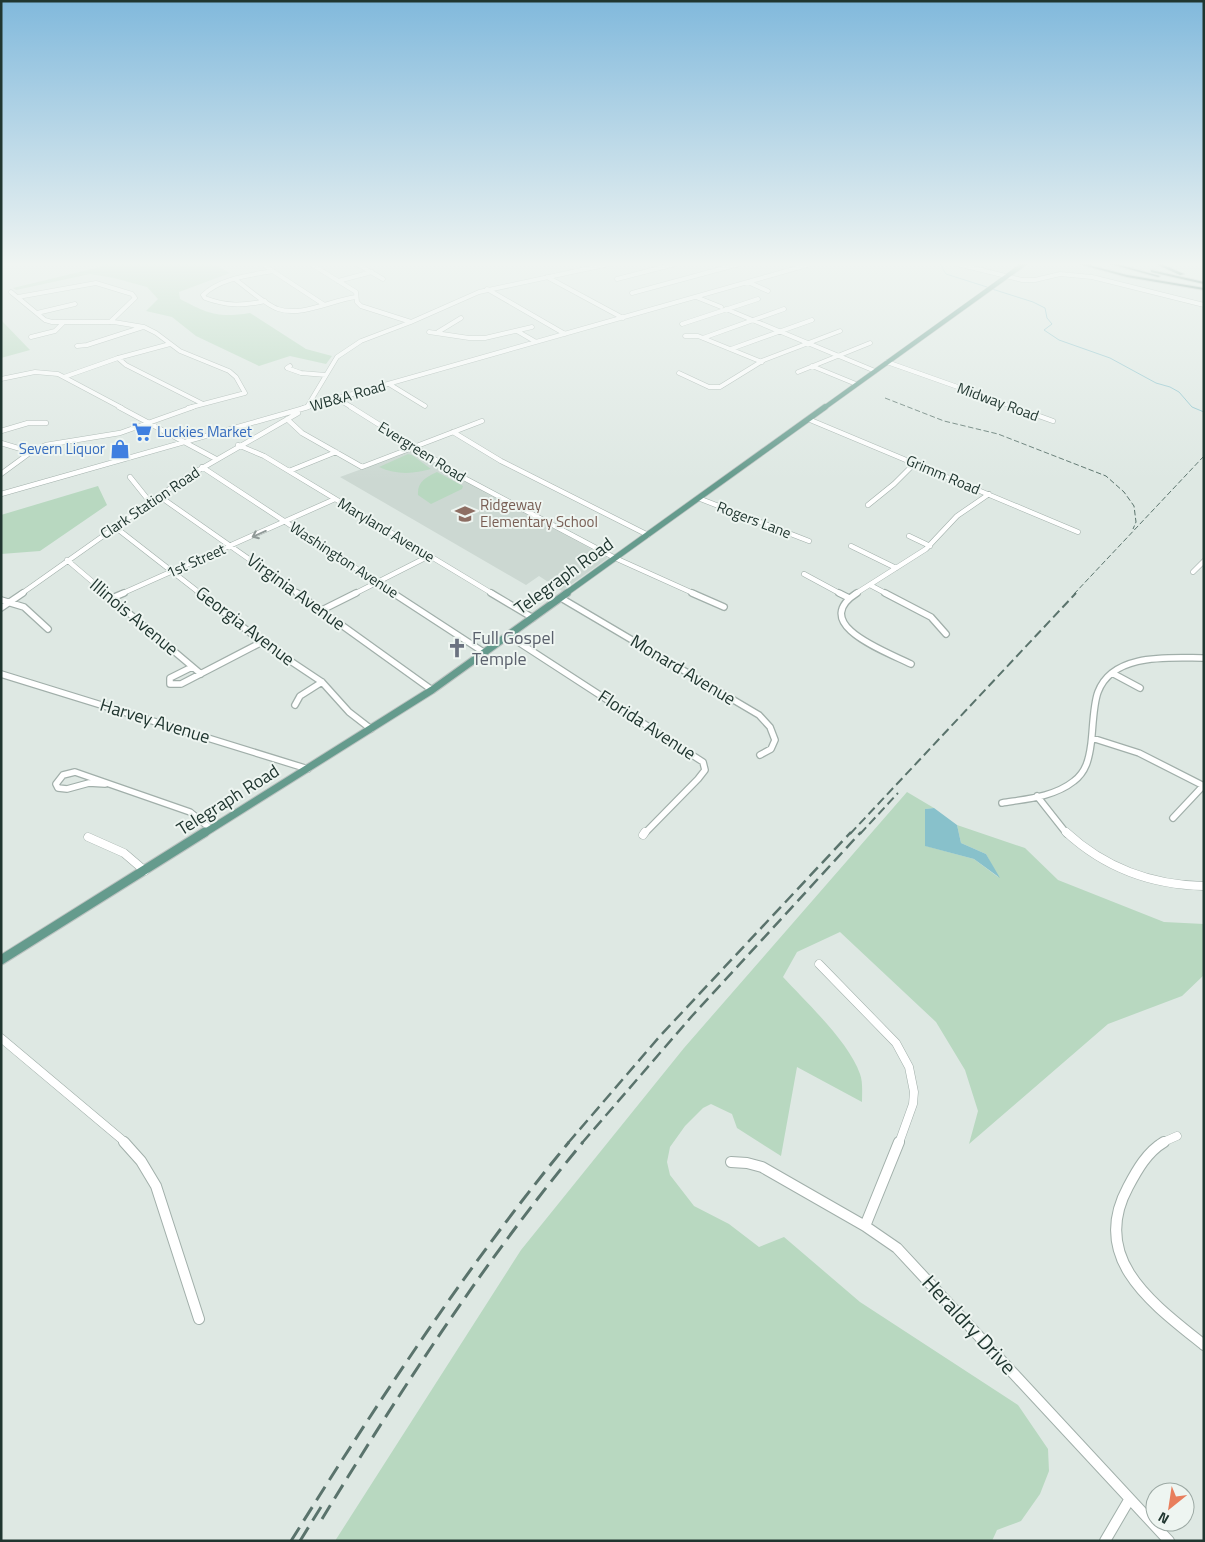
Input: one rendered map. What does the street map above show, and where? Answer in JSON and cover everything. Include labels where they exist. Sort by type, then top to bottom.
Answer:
[{"type":"main road","name":"Telegraph Road","points":[[1,960],[432,690],[923,336]]},
{"type":"street","points":[[77,346],[116,336]]},
{"type":"street","points":[[1,474],[31,452],[52,443],[106,436],[203,404],[245,393],[236,377],[229,371],[200,360],[170,344],[160,336]]},
{"type":"street","points":[[306,408],[337,357],[352,346],[377,336]]},
{"type":"street","points":[[463,336],[476,338],[498,336]]},
{"type":"street","points":[[526,336],[536,342]]},
{"type":"street","name":"WB&A Road","points":[[1,494],[558,336]]},
{"type":"street","points":[[696,336],[762,362]]},
{"type":"street","points":[[703,338],[709,336]]},
{"type":"street","points":[[731,350],[769,336]]},
{"type":"street","points":[[789,336],[875,371]]},
{"type":"street","points":[[679,373],[709,387],[719,388],[762,362],[828,336]]},
{"type":"street","points":[[798,372],[870,343]]},
{"type":"street","points":[[64,377],[118,358],[170,344]]},
{"type":"street","points":[[118,358],[126,365],[203,404]]},
{"type":"street","name":"Midway Road","points":[[887,362],[1053,421]]},
{"type":"street","points":[[290,366],[287,368],[291,371],[326,375]]},
{"type":"street","points":[[812,366],[856,384]]},
{"type":"street","points":[[1,379],[41,372],[56,373],[216,459]]},
{"type":"street","points":[[389,384],[425,406]]},
{"type":"street","name":"Evergreen Road","points":[[338,399],[466,479],[616,558],[724,607]]},
{"type":"street","name":"Clark Station Road","points":[[1,608],[159,496],[216,459],[306,408]]},
{"type":"street","points":[[287,419],[298,430],[362,467],[482,421]]},
{"type":"street","name":"Grimm Road","points":[[808,419],[1078,532]]},
{"type":"street","points":[[1,431],[28,423],[46,423]]},
{"type":"street","points":[[453,432],[500,461],[648,535]]},
{"type":"street","points":[[1,444],[10,448],[31,452]]},
{"type":"street","name":"Maryland Avenue","points":[[238,446],[258,452],[533,618]]},
{"type":"street","points":[[289,471],[336,452]]},
{"type":"street","points":[[868,505],[894,484],[915,463]]},
{"type":"street","name":"Washington Avenue","points":[[202,468],[485,653]]},
{"type":"street","points":[[130,477],[150,502]]},
{"type":"street","points":[[911,664],[854,635],[847,629],[843,624],[840,611],[842,604],[930,546],[957,516],[989,494]]},
{"type":"street","name":"Virginia Avenue","points":[[159,496],[232,546],[432,690]]},
{"type":"street","name":"Rogers Lane","points":[[698,498],[809,541]]},
{"type":"street","name":"1st Street","points":[[112,598],[335,499]]},
{"type":"street","name":"Georgia Avenue","points":[[115,527],[262,642],[322,682],[349,712],[372,729]]},
{"type":"street","points":[[908,536],[930,546]]},
{"type":"street","points":[[852,546],[896,568]]},
{"type":"street","points":[[322,610],[429,556]]},
{"type":"street","name":"Illinois Avenue","points":[[67,560],[201,674]]},
{"type":"street","points":[[1193,572],[1204,561]]},
{"type":"street","points":[[804,574],[849,598]]},
{"type":"street","points":[[870,585],[931,617],[940,624],[946,634]]},
{"type":"street","name":"Monard Avenue","points":[[561,598],[759,715],[770,727],[774,740],[771,749],[760,755]]},
{"type":"street","points":[[1,600],[24,607],[48,629]]},
{"type":"street","name":"Florida Avenue","points":[[509,636],[703,762],[705,770],[698,779],[644,835]]},
{"type":"street","points":[[192,667],[170,678],[170,684],[178,685],[262,642]]},
{"type":"street","points":[[1002,803],[1062,789],[1078,778],[1088,764],[1098,692],[1102,682],[1112,673],[1121,667],[1143,661],[1204,658]]},
{"type":"street","points":[[1112,673],[1140,688]]},
{"type":"street","name":"Harvey Avenue","points":[[1,674],[308,769]]},
{"type":"street","points":[[294,705],[300,696],[322,682]]},
{"type":"street","points":[[1092,738],[1139,752],[1203,786],[1173,818]]},
{"type":"street","points":[[105,784],[89,783],[64,790],[58,788],[56,784],[63,775],[76,772],[105,784],[190,812],[211,829]]},
{"type":"street","points":[[1037,796],[1065,832],[1101,860],[1128,873],[1156,882],[1182,886],[1204,886]]},
{"type":"street","points":[[88,837],[124,853],[145,871]]},
{"type":"street","points":[[819,964],[896,1043],[904,1055],[912,1080],[914,1092],[910,1116],[865,1226]]},
{"type":"street","points":[[1,1038],[118,1135],[139,1156],[149,1170],[156,1186],[199,1319]]},
{"type":"street","points":[[1177,1136],[1156,1145],[1123,1192],[1114,1219],[1115,1240],[1124,1265],[1137,1286],[1167,1316],[1204,1345]]},
{"type":"street","name":"Heraldry Drive","points":[[731,1162],[747,1163],[762,1167],[882,1236],[911,1261],[1129,1500],[1169,1541]]},
{"type":"street","points":[[1105,1541],[1129,1500]]},
{"type":"shaded area","name":"Ridgeway Elementary School","points":[[413,450],[451,473],[608,558],[562,591],[539,576],[526,585],[340,477]]},
{"type":"green space","points":[[1,336],[16,336],[30,350],[1,358]]},
{"type":"green space","points":[[196,336],[286,336],[306,349],[332,356],[326,364],[290,356],[259,366]]},
{"type":"green space","points":[[408,454],[431,469],[405,473],[385,470],[379,467]]},
{"type":"green space","points":[[437,472],[463,486],[462,489],[431,504],[418,495],[418,490],[423,481]]},
{"type":"green space","points":[[98,486],[107,505],[40,551],[1,554],[1,515]]},
{"type":"green space","points":[[907,792],[934,808],[925,809],[926,846],[974,859],[998,877],[986,854],[961,843],[957,825],[1025,848],[1058,880],[1164,922],[1204,924],[1204,975],[1182,996],[1108,1024],[969,1144],[978,1111],[965,1070],[936,1022],[840,932],[797,952],[783,977],[826,1023],[847,1049],[861,1077],[862,1102],[797,1067],[781,1156],[737,1128],[732,1114],[711,1104],[703,1108],[685,1126],[670,1147],[667,1162],[670,1175],[694,1206],[729,1224],[759,1247],[784,1237],[860,1302],[1018,1405],[1048,1449],[1049,1471],[1040,1494],[1021,1521],[997,1530],[992,1541],[335,1541],[521,1250],[684,1048]]},
{"type":"water","points":[[934,808],[957,825],[961,843],[986,854],[1000,878],[974,859],[925,846],[925,809]]},
{"type":"waterway","points":[[1053,336],[1059,340],[1110,358],[1156,383],[1170,387],[1179,392],[1192,407],[1204,412]]},
{"type":"railway","points":[[885,398],[944,421],[998,434],[1106,476],[1124,492],[1134,506],[1136,522],[1133,529]]},
{"type":"railway","points":[[1074,594],[1204,456]]},
{"type":"railway","points":[[850,834],[1076,593]]},
{"type":"railway","points":[[860,834],[898,793]]},
{"type":"railway","points":[[568,1143],[660,1036],[851,832]]},
{"type":"railway","points":[[582,1143],[692,1016],[861,832]]},
{"type":"railway","points":[[291,1541],[356,1438],[458,1287],[531,1189],[569,1142]]},
{"type":"railway","points":[[322,1519],[414,1373],[478,1279],[512,1232],[583,1142]]},
{"type":"railway","points":[[300,1541],[321,1507]]},
{"type":"place","name":"Luckies Market","points":[[142,432]]},
{"type":"place","name":"Severn Liquor","points":[[120,449]]},
{"type":"place","name":"Ridgeway Elementary School","points":[[465,514]]},
{"type":"place","name":"Full Gospel Temple","points":[[457,648]]}]
